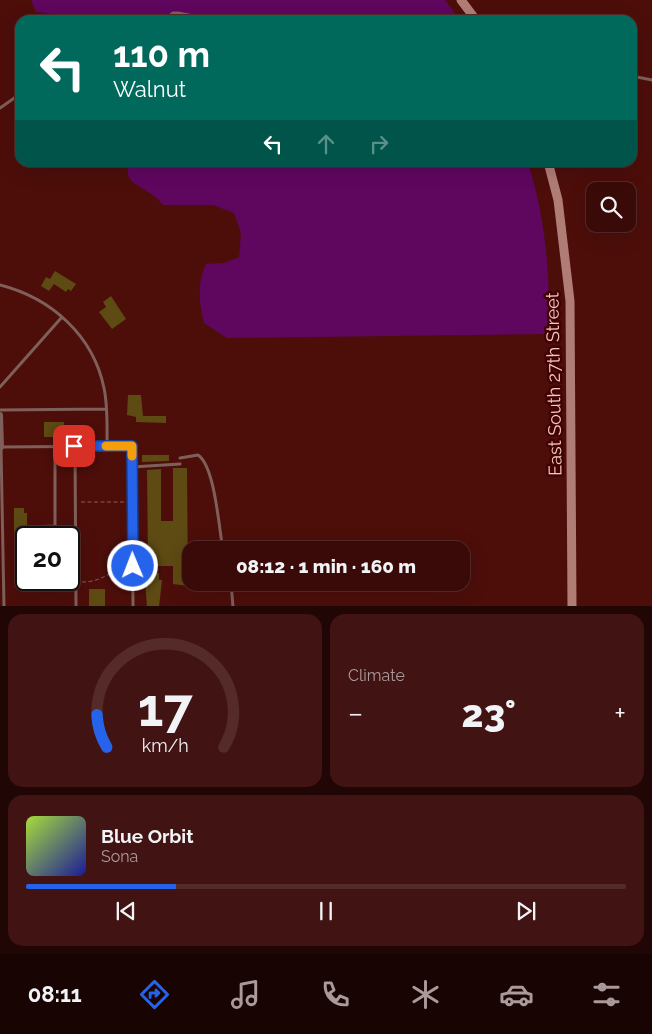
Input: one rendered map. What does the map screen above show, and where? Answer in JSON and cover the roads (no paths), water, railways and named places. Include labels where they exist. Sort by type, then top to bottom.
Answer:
[{"type":"main road","points":[[461,0],[472,15]]},
{"type":"main road","name":"East South 27th Street","points":[[549,167],[558,200],[570,301],[572,606]]},
{"type":"street","points":[[0,414],[0,447]]},
{"type":"lane","points":[[171,15],[178,12],[192,15]]},
{"type":"lane","points":[[637,77],[652,80]]},
{"type":"lane","points":[[0,108],[15,98]]},
{"type":"lane","points":[[0,285],[26,293],[62,317],[83,337],[104,387],[107,446]]},
{"type":"lane","points":[[0,387],[62,317]]},
{"type":"lane","points":[[0,410],[106,409]]},
{"type":"lane","points":[[55,446],[56,526]]},
{"type":"lane","points":[[4,606],[0,447],[55,446],[132,446],[133,606]]},
{"type":"lane","points":[[74,446],[76,606]]},
{"type":"lane","points":[[180,458],[198,455],[205,461],[213,490],[222,541]]},
{"type":"lane","points":[[132,467],[180,464]]},
{"type":"lane","points":[[232,591],[233,606]]}]
